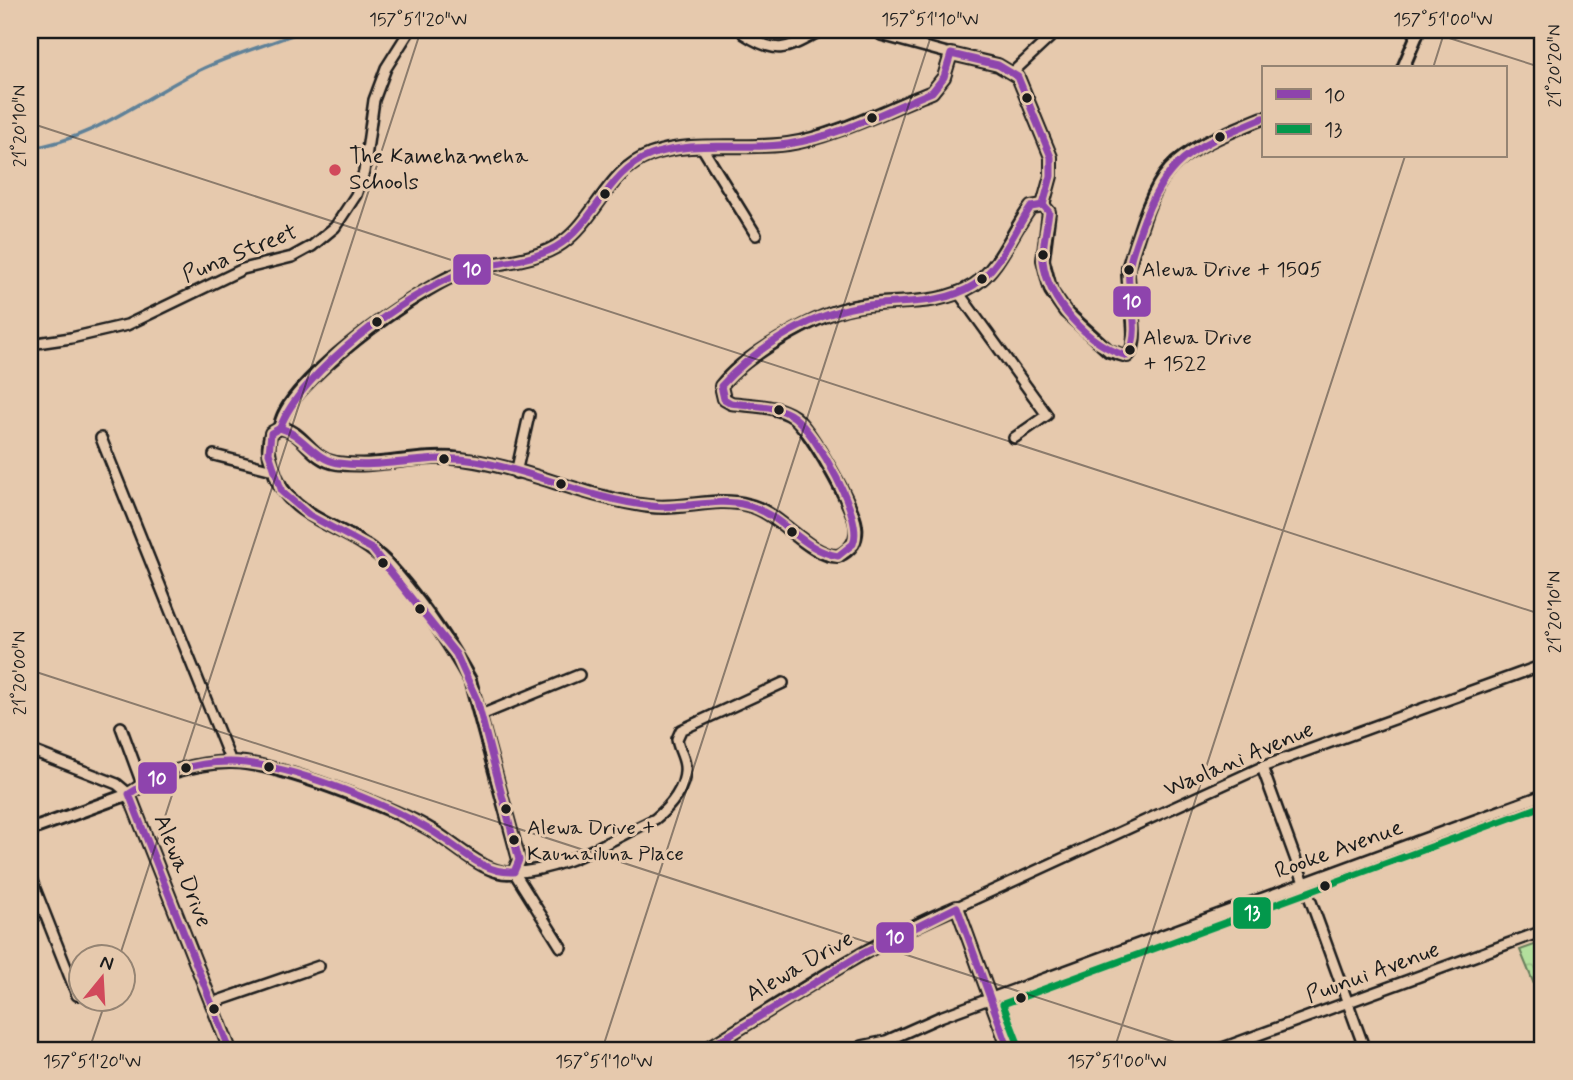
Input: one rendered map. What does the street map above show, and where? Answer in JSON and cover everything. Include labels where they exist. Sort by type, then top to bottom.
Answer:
[{"type":"street","name":"Puna Street","points":[[30,344],[127,325],[243,269],[292,257],[312,246],[335,227],[356,195],[364,172],[374,100],[386,68],[410,30]]},
{"type":"street","points":[[744,34],[765,48],[791,47],[822,30]]},
{"type":"street","points":[[878,30],[881,35],[998,65],[1013,72],[1022,85],[1051,157],[1051,176],[1043,205]]},
{"type":"street","points":[[1013,72],[1058,30]]},
{"type":"street","points":[[1403,66],[1419,30]]},
{"type":"street","points":[[280,428],[285,408],[318,369],[434,286],[464,271],[529,258],[553,249],[580,227],[613,180],[631,165],[656,153],[790,144],[858,121],[932,92],[944,78],[951,54]]},
{"type":"street","points":[[514,872],[519,860],[481,715],[470,680],[456,654],[386,563],[350,535],[294,505],[282,492],[273,470],[268,441],[271,433],[280,428],[293,431],[315,454],[334,463],[452,458],[648,506],[723,502],[748,505],[770,513],[821,552],[838,556],[851,547],[855,540],[853,514],[808,432],[792,415],[782,411],[724,399],[722,386],[727,378],[777,342],[841,310],[934,300],[958,292],[985,275],[1024,215],[1036,204],[1043,205],[1049,212],[1043,260],[1047,281],[1056,301],[1110,351],[1127,356],[1135,344],[1126,281],[1128,268],[1160,178],[1194,148],[1262,118]]},
{"type":"street","points":[[703,149],[756,235]]},
{"type":"street","points":[[958,292],[1047,415],[1014,438]]},
{"type":"street","points":[[516,473],[529,415]]},
{"type":"street","points":[[101,438],[230,762]]},
{"type":"street","points":[[214,455],[273,470]]},
{"type":"street","name":"Waolani Avenue","points":[[957,907],[1262,767],[1543,665]]},
{"type":"street","points":[[481,715],[579,675]]},
{"type":"street","points":[[514,872],[534,872],[552,866],[655,819],[683,784],[685,766],[677,738],[681,730],[783,683]]},
{"type":"street","points":[[121,727],[142,784]]},
{"type":"street","points":[[30,750],[117,784],[129,794]]},
{"type":"street","name":"Alewa Drive","points":[[230,1050],[129,794],[142,784],[190,769],[230,762],[280,771],[394,811],[432,830],[490,869],[506,874],[514,872]]},
{"type":"street","points":[[1262,767],[1365,1050]]},
{"type":"street","points":[[30,830],[129,794]]},
{"type":"street","name":"Rooke Avenue","points":[[862,1046],[886,1041],[990,998],[1543,796]]},
{"type":"street","points":[[514,872],[561,947]]},
{"type":"street","points":[[30,876],[66,967]]},
{"type":"street","points":[[957,907],[1009,1050]]},
{"type":"street","name":"Alewa Drive","points":[[705,1050],[827,975],[957,907]]},
{"type":"street","name":"Puunui Avenue","points":[[1217,1050],[1543,931]]},
{"type":"street","points":[[212,1003],[319,965]]},
{"type":"green space","points":[[1543,942],[1543,1006],[1520,950]]},
{"type":"waterway","points":[[30,148],[53,143],[97,127],[200,70],[305,30]]},
{"type":"transit line","name":"10","points":[[280,428],[291,406],[309,383],[357,337],[438,283],[474,269],[551,250],[574,233],[614,183],[637,162],[668,150],[702,146],[771,146],[825,136],[932,92],[944,77],[951,54],[998,65],[1018,77],[1051,157],[1051,176],[1043,205]]},
{"type":"transit line","name":"10","points":[[1043,205],[1049,212],[1043,261],[1053,292],[1085,332],[1127,356],[1134,339],[1130,263],[1135,244],[1160,186],[1172,170],[1200,147],[1262,118]]},
{"type":"transit line","name":"10","points":[[230,1050],[129,794],[164,775],[190,767],[229,762],[252,764],[305,776],[360,796],[410,819],[480,864],[491,868],[514,872],[519,860],[477,700],[456,654],[372,549],[309,515],[282,492],[269,453],[271,433],[280,428],[288,431],[322,457],[338,463],[372,465],[458,459],[520,471],[629,503],[663,507],[723,502],[746,505],[759,509],[814,547],[838,556],[853,544],[855,532],[852,516],[836,477],[814,440],[794,417],[772,408],[731,403],[724,399],[721,386],[769,344],[828,315],[869,305],[936,299],[974,285],[992,269],[1031,207],[1043,205]]},
{"type":"transit line","name":"13","points":[[1019,1046],[1003,1004],[1543,806]]},
{"type":"transit line","name":"10","points":[[705,1050],[860,955],[957,907],[1009,1050]]},
{"type":"place","name":"The Kamehameha Schools","points":[[335,170]]},
{"type":"place","name":"Alewa Drive + 1505","points":[[1129,270]]},
{"type":"place","name":"Alewa Drive + 1522","points":[[1130,350]]},
{"type":"place","name":"Alewa Drive + Kaumailuna Place","points":[[514,840]]}]
